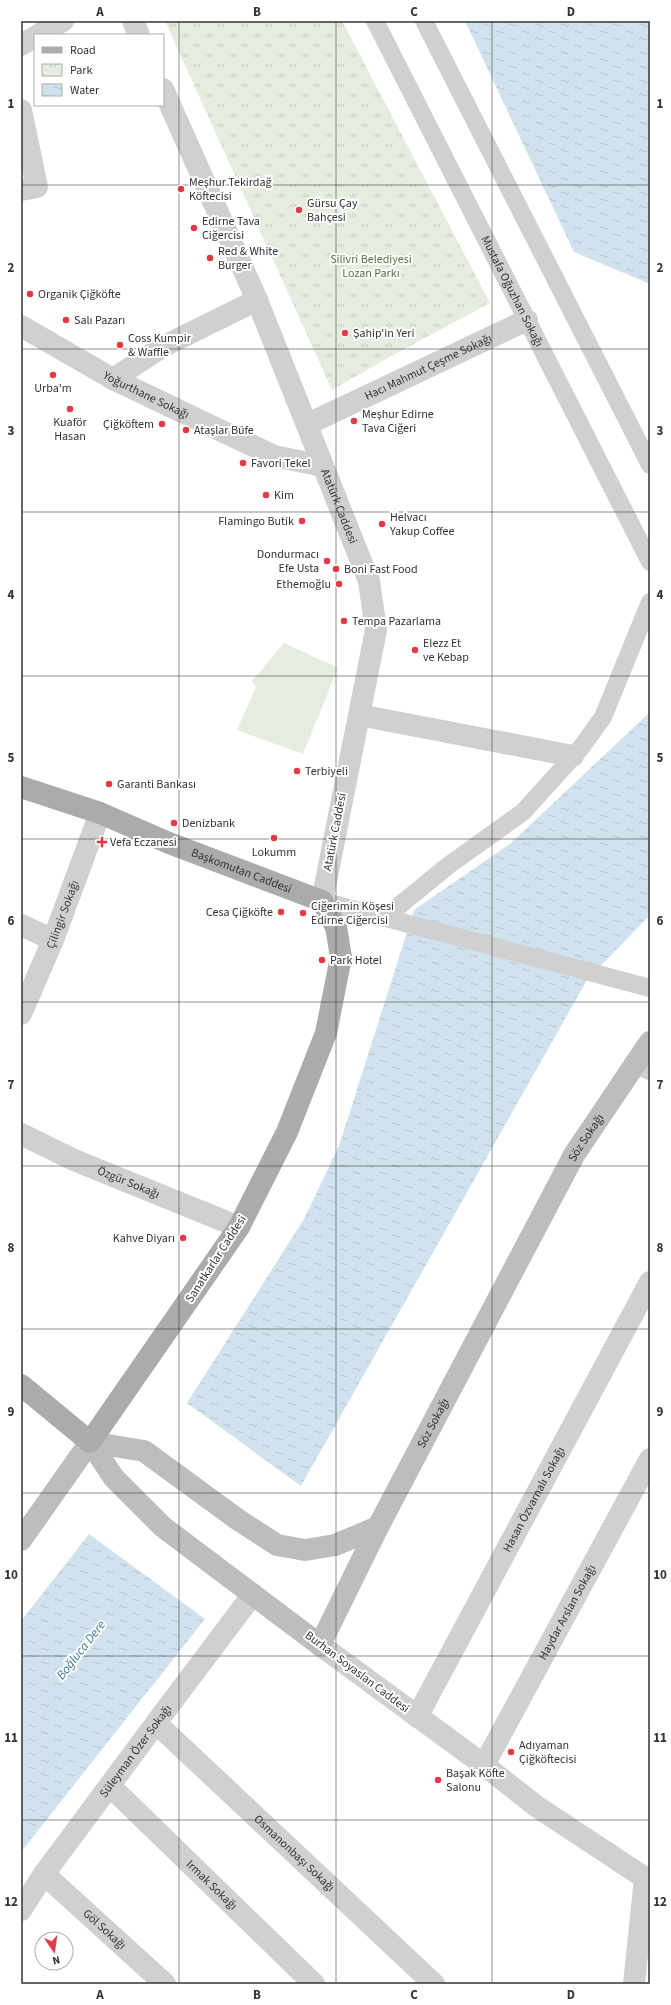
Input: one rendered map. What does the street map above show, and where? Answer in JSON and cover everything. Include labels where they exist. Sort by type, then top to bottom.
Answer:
[{"type":"main road","name":"Başkomutan Caddesi","points":[[21,787],[100,813],[169,843],[322,900]]},
{"type":"main road","name":"Sanatkarlar Caddesi","points":[[21,1540],[239,1227],[287,1132],[326,1034],[341,957],[336,927],[322,900]]},
{"type":"main road","name":"Söz Sokağı","points":[[320,1645],[378,1527],[574,1155],[643,1066],[650,1042]]},
{"type":"main road","points":[[21,1385],[90,1442],[144,1452],[237,1519],[277,1545],[305,1550],[335,1545],[378,1527]]},
{"type":"main road","name":"Burhan Soyaslan Caddesi","points":[[90,1442],[114,1478],[163,1527],[320,1645]]},
{"type":"street","points":[[40,34],[63,21]]},
{"type":"street","points":[[133,21],[139,34]]},
{"type":"street","name":"Mustafa Oğuzhan Sokağı","points":[[375,21],[650,562]]},
{"type":"street","points":[[424,21],[650,465]]},
{"type":"street","points":[[21,45],[34,38]]},
{"type":"street","name":"Atatürk Caddesi","points":[[164,90],[257,300],[308,424],[323,466],[369,581],[376,630],[322,900]]},
{"type":"street","points":[[21,110],[38,187],[21,190]]},
{"type":"street","points":[[113,379],[162,347],[257,300]]},
{"type":"street","name":"Hacı Mahmut Çeşme Sokağı","points":[[308,424],[528,320]]},
{"type":"street","name":"Yoğurthane Sokağı","points":[[21,326],[113,379],[274,456],[323,466]]},
{"type":"street","points":[[390,920],[450,865],[523,812],[574,756],[603,717],[650,602]]},
{"type":"street","points":[[359,715],[574,756]]},
{"type":"street","name":"Çilingir Sokağı","points":[[21,1014],[53,940],[100,813]]},
{"type":"street","name":"Başkomutan Caddesi","points":[[322,900],[390,920],[644,987]]},
{"type":"street","points":[[21,925],[53,940]]},
{"type":"street","name":"Özgür Sokağı","points":[[21,1134],[74,1160],[239,1227]]},
{"type":"street","name":"Hasan Özvarnalı Sokağı","points":[[417,1718],[650,1282]]},
{"type":"street","name":"Haydar Arslan Sokağı","points":[[484,1765],[650,1459]]},
{"type":"street","name":"Süleyman Özer Sokağı","points":[[21,1910],[44,1874],[253,1594]]},
{"type":"street","name":"Burhan Soyaslan Caddesi","points":[[320,1645],[417,1718],[484,1765],[536,1806],[648,1875]]},
{"type":"street","name":"Osmanonbaşı Sokağı","points":[[156,1723],[434,1984]]},
{"type":"street","name":"Irmak Sokağı","points":[[110,1786],[314,1984]]},
{"type":"street","name":"Göl Sokağı","points":[[44,1874],[165,1984]]},
{"type":"street","points":[[634,1984],[644,1945],[648,1875]]},
{"type":"green space","name":"Silivri Belediyesi Lozan Parkı","points":[[165,21],[342,21],[490,303],[332,390]]},
{"type":"green space","points":[[284,643],[338,668],[303,754],[237,730],[256,687],[252,681]]},
{"type":"water","points":[[465,21],[650,21],[650,284],[574,252]]},
{"type":"water","points":[[650,712],[650,915],[587,980],[301,1486],[187,1403],[304,1219],[339,1146],[414,910],[511,843]]},
{"type":"water","name":"Boğluca Dere","points":[[89,1534],[205,1619],[21,1852],[21,1621]]},
{"type":"place","name":"Meşhur Tekirdağ Köftecisi","points":[[181,189]]},
{"type":"place","name":"Gürsu Çay Bahçesi","points":[[299,210]]},
{"type":"place","name":"Edirne Tava Ciğercisi","points":[[194,228]]},
{"type":"place","name":"Red & White Burger","points":[[210,258]]},
{"type":"place","name":"Organik Çiğköfte","points":[[30,294]]},
{"type":"place","name":"Salı Pazarı","points":[[66,320]]},
{"type":"place","name":"Şahip'in Yeri","points":[[345,333]]},
{"type":"place","name":"Coss Kumpir & Waffle","points":[[120,345]]},
{"type":"place","name":"Urba'm","points":[[53,375]]},
{"type":"place","name":"Kuaför Hasan","points":[[70,409]]},
{"type":"place","name":"Meşhur Edirne Tava Ciğeri","points":[[354,421]]},
{"type":"place","name":"Çiğköftem","points":[[162,424]]},
{"type":"place","name":"Ataşlar Büfe","points":[[186,430]]},
{"type":"place","name":"Favori Tekel","points":[[243,463]]},
{"type":"place","name":"Kim","points":[[266,495]]},
{"type":"place","name":"Flamingo Butik","points":[[302,521]]},
{"type":"place","name":"Helvacı Yakup Coffee","points":[[382,524]]},
{"type":"place","name":"Dondurmacı Efe Usta","points":[[327,561]]},
{"type":"place","name":"Boni Fast Food","points":[[336,569]]},
{"type":"place","name":"Ethemoğlu","points":[[339,584]]},
{"type":"place","name":"Tempa Pazarlama","points":[[344,621]]},
{"type":"place","name":"Elezz Et ve Kebap","points":[[415,650]]},
{"type":"place","name":"Terbiyeli","points":[[297,771]]},
{"type":"place","name":"Garanti Bankası","points":[[109,784]]},
{"type":"place","name":"Denizbank","points":[[174,823]]},
{"type":"place","name":"Lokumm","points":[[274,838]]},
{"type":"place","name":"Vefa Eczanesi","points":[[102,842]]},
{"type":"place","name":"Cesa Çiğköfte","points":[[281,912]]},
{"type":"place","name":"Ciğerimin Köşesi Edirne Ciğercisi","points":[[303,913]]},
{"type":"place","name":"Park Hotel","points":[[322,960]]},
{"type":"place","name":"Kahve Diyarı","points":[[183,1238]]},
{"type":"place","name":"Adıyaman Çiğköftecisi","points":[[511,1752]]},
{"type":"place","name":"Başak Köfte Salonu","points":[[438,1780]]}]
